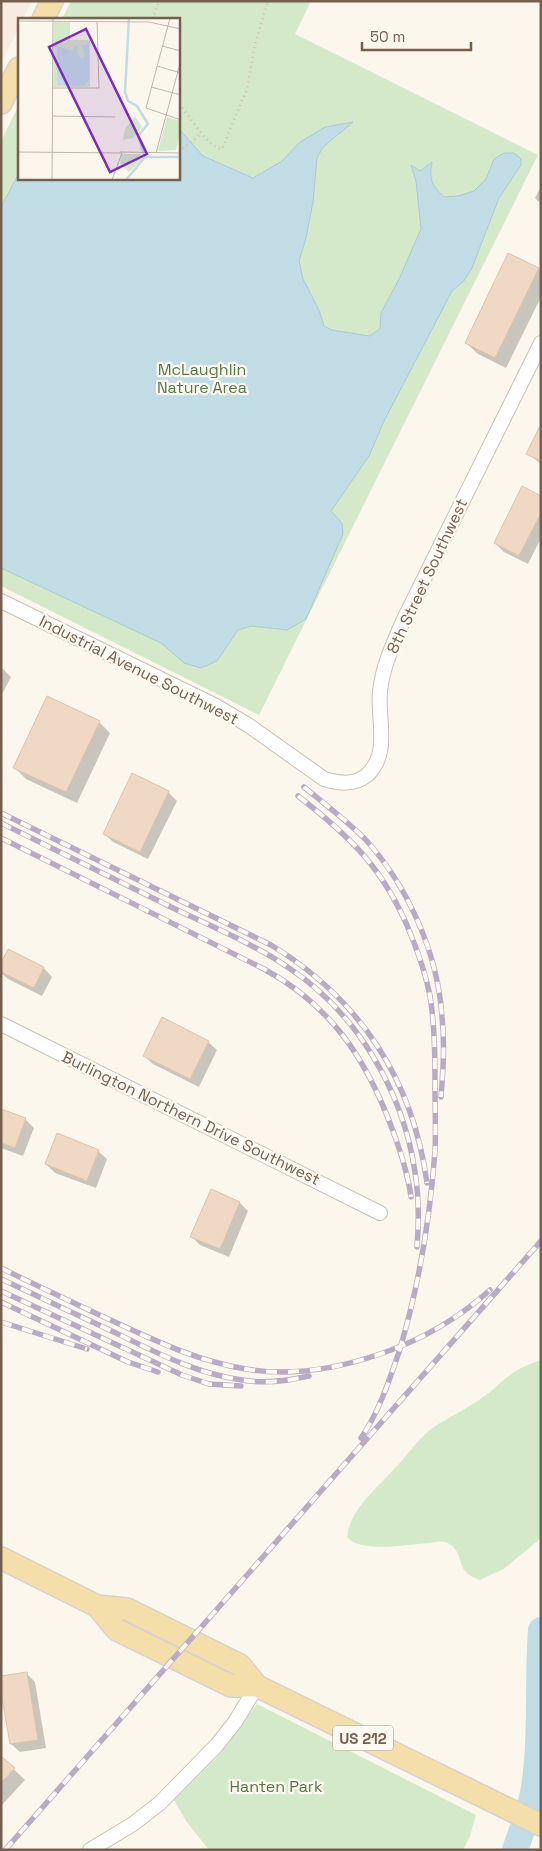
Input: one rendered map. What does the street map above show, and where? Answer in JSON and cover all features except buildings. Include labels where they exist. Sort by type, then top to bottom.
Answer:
[{"type":"main road","points":[[44,18],[52,1]]},
{"type":"main road","points":[[1,103],[18,70]]},
{"type":"main road","name":"US 212","points":[[1,1558],[97,1606],[117,1630],[231,1686],[257,1686],[541,1825]]},
{"type":"street","name":"8th Street Southwest","points":[[324,778],[338,783],[352,782],[364,778],[372,770],[378,759],[382,746],[380,693],[383,672],[391,649],[404,619],[541,343]]},
{"type":"street","name":"Industrial Avenue Southwest","points":[[1,601],[214,705],[248,725],[324,778]]},
{"type":"street","name":"Burlington Northern Drive Southwest","points":[[1,1024],[380,1213]]},
{"type":"street","points":[[90,1850],[133,1824],[166,1796],[216,1746],[235,1722],[257,1686]]},
{"type":"path","points":[[153,18],[159,1]]},
{"type":"path","points":[[180,105],[217,149],[222,149],[247,89],[255,44],[268,1]]},
{"type":"path","points":[[180,151],[202,133]]},
{"type":"shaded area","points":[[1,1],[32,1],[24,18],[18,18],[18,30],[1,63]]},
{"type":"green space","name":"McLaughlin Nature Area","points":[[71,1],[311,1],[295,34],[538,155],[259,715],[1,586],[1,141],[18,107],[18,180],[180,180],[180,18],[62,18]]},
{"type":"green space","points":[[541,1360],[541,1538],[505,1568],[480,1580],[464,1570],[456,1550],[445,1542],[374,1547],[354,1542],[347,1537],[349,1526],[366,1498],[431,1429],[478,1401],[513,1373]]},
{"type":"green space","name":"Hanten Park","points":[[257,1704],[476,1815],[470,1836],[463,1850],[209,1850],[186,1821],[174,1800],[218,1756]]},
{"type":"water","name":"McLaughlin Nature Area","points":[[353,122],[323,147],[317,158],[313,202],[306,238],[299,261],[303,279],[319,310],[324,326],[332,330],[369,336],[380,329],[381,313],[400,277],[421,229],[416,181],[411,165],[420,171],[432,162],[432,181],[444,197],[458,196],[474,191],[486,179],[494,159],[504,153],[514,153],[521,159],[521,165],[499,198],[472,268],[463,282],[452,291],[384,421],[369,456],[331,511],[342,523],[343,534],[306,619],[287,630],[252,626],[238,630],[217,661],[201,668],[184,663],[161,643],[1,568],[1,207],[18,175],[18,180],[180,180],[180,130],[203,156],[253,178],[282,161],[300,142],[325,127]]},
{"type":"waterway","points":[[515,1850],[531,1803],[534,1787],[539,1728],[541,1630]]},
{"type":"railway","points":[[304,787],[365,839],[395,878],[418,922],[427,945],[439,993],[443,1037],[441,1097]]},
{"type":"railway","points":[[298,796],[351,841],[390,892],[401,912],[419,958],[430,996],[433,1019],[435,1151],[423,1252],[399,1352],[378,1407],[361,1438]]},
{"type":"railway","points":[[1,813],[271,945],[303,967],[331,990],[356,1017],[377,1046],[395,1077],[409,1110],[420,1145],[427,1183]]},
{"type":"railway","points":[[1,823],[262,951],[313,986],[336,1007],[373,1056],[400,1112],[415,1172],[418,1210],[417,1247]]},
{"type":"railway","points":[[1,838],[264,969],[309,1000],[344,1037],[359,1058],[371,1081],[383,1105],[399,1147],[411,1197]]},
{"type":"railway","points":[[5,1850],[541,1241]]},
{"type":"railway","points":[[1,1268],[121,1325],[191,1355],[246,1369],[280,1372],[333,1367],[383,1353],[440,1327],[466,1310],[490,1290]]},
{"type":"railway","points":[[1,1279],[194,1368],[226,1377],[259,1382],[284,1381],[309,1376]]},
{"type":"railway","points":[[1,1291],[182,1375],[209,1384],[241,1386]]},
{"type":"railway","points":[[1,1302],[128,1362],[158,1372]]},
{"type":"railway","points":[[1,1322],[87,1349]]}]
